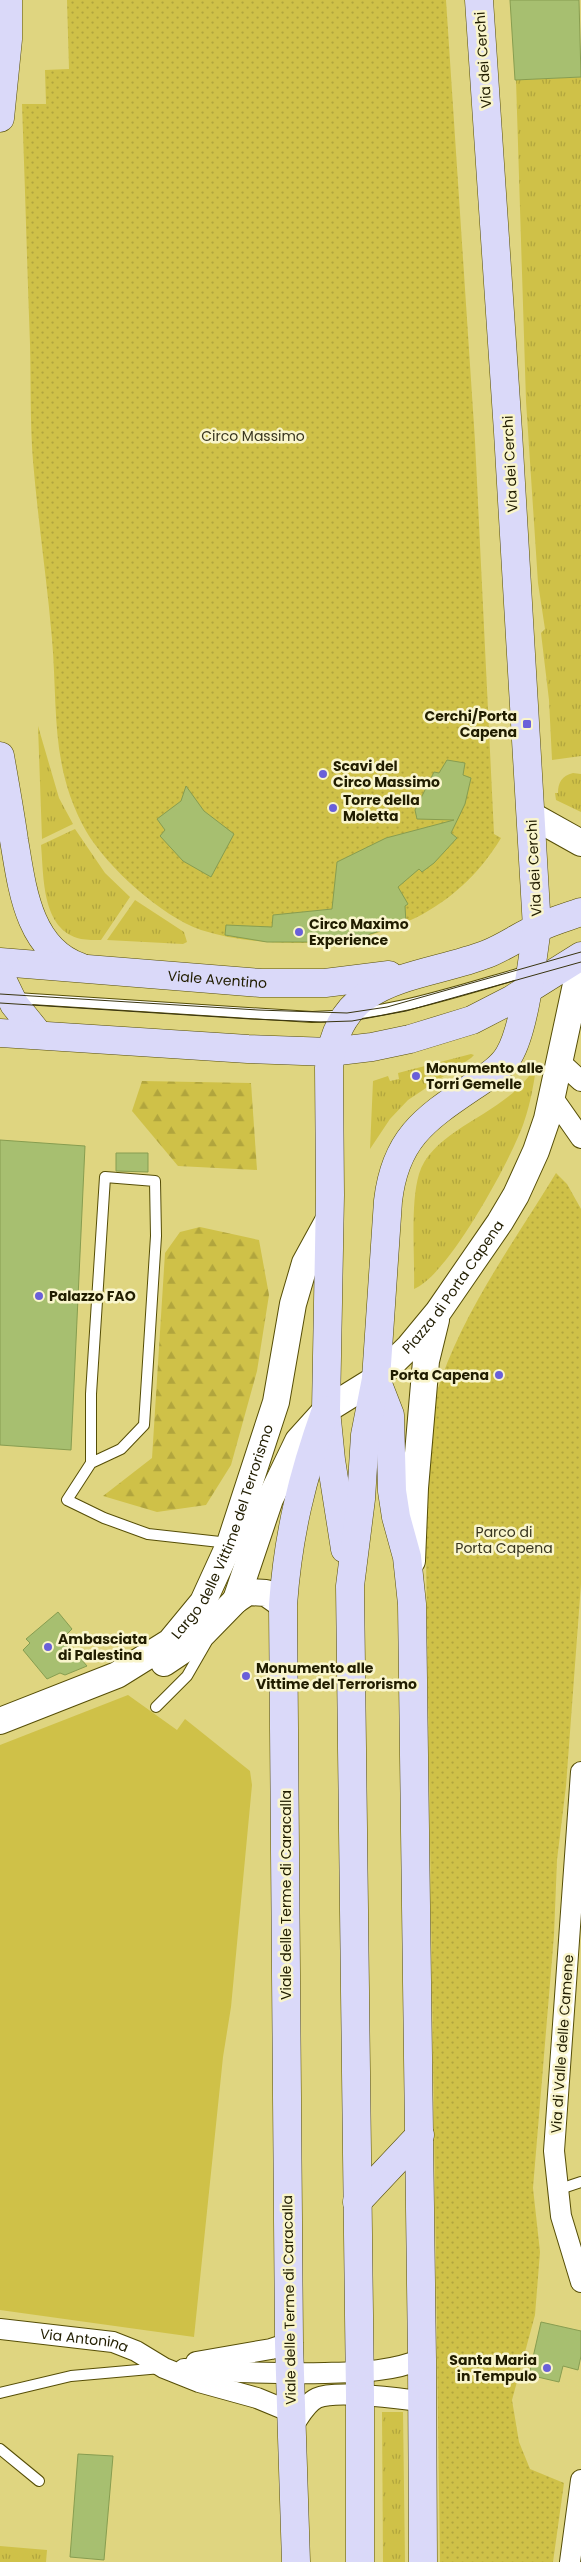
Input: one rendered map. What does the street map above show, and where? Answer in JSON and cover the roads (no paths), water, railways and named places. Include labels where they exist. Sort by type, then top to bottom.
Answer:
[{"type":"main road","points":[[0,118],[8,0]]},
{"type":"main road","name":"Via dei Cerchi","points":[[479,0],[537,928]]},
{"type":"main road","points":[[0,742],[0,769]]},
{"type":"main road","points":[[0,757],[23,890],[30,915],[52,948],[68,962],[81,967]]},
{"type":"main road","points":[[350,1586],[331,1460],[326,1410],[330,1052],[344,1017],[356,1002],[371,992],[432,969],[487,954],[537,928],[581,912]]},
{"type":"main road","name":"Piazza di Porta Capena","points":[[376,1379],[388,1202],[391,1175],[397,1157],[417,1130],[432,1114],[505,1060],[514,1043],[529,981],[537,928]]},
{"type":"main road","points":[[0,1033],[230,1048],[330,1052],[372,1047],[444,1030],[485,1014],[529,981],[581,956]]},
{"type":"main road","name":"Viale Aventino","points":[[0,962],[294,984],[343,981],[432,969]]},
{"type":"main road","points":[[3,990],[25,1020],[39,1035]]},
{"type":"main road","points":[[360,2562],[360,2384],[350,1586],[365,1435],[376,1379]]},
{"type":"main road","points":[[376,1379],[390,1416],[392,1491],[396,1517],[407,1557],[412,1604],[420,2135],[423,2562]]},
{"type":"main road","name":"Viale delle Terme di Caracalla","points":[[296,2562],[289,2343],[283,1605],[292,1524],[312,1451],[326,1410]]},
{"type":"main road","points":[[357,2202],[420,2135]]},
{"type":"street","points":[[531,815],[581,843]]},
{"type":"street","name":"Piazza di Porta Capena","points":[[376,1379],[409,1347],[438,1312],[500,1222],[516,1195],[540,1142],[553,1098],[559,1061],[581,962]]},
{"type":"street","points":[[559,1061],[581,1081]]},
{"type":"street","points":[[553,1098],[581,1138]]},
{"type":"street","name":"Largo delle Vittime del Terrorismo","points":[[117,1674],[161,1649],[186,1624],[203,1602],[230,1543],[276,1402],[293,1304],[305,1263],[328,1221]]},
{"type":"street","points":[[412,1604],[413,1516],[422,1404],[426,1361],[438,1312]]},
{"type":"street","name":"Largo delle Vittime del Terrorismo","points":[[236,1600],[266,1510],[290,1455],[303,1434],[326,1410],[376,1379]]},
{"type":"street","name":"Largo delle Vittime del Terrorismo","points":[[117,1674],[147,1671],[184,1651],[212,1628],[236,1600],[248,1592],[260,1591],[283,1605]]},
{"type":"street","points":[[0,1721],[117,1674]]},
{"type":"street","name":"Via di Valle delle Camene","points":[[581,1772],[555,2140],[557,2190],[567,2239],[581,2282]]},
{"type":"street","name":"Via Antonina","points":[[0,2329],[112,2342],[136,2351],[164,2368],[199,2382],[269,2402],[291,2419]]},
{"type":"street","points":[[164,2368],[272,2349],[289,2343]]},
{"type":"street","points":[[291,2419],[317,2398],[360,2384],[422,2359]]},
{"type":"street","points":[[164,2368],[290,2374],[360,2384],[389,2397],[422,2402]]},
{"type":"street","points":[[570,2562],[581,2480]]},
{"type":"lane","points":[[3,990],[285,1015],[344,1017],[529,981]]},
{"type":"lane","points":[[91,1464],[91,1394],[105,1177],[155,1181],[156,1236],[144,1425],[121,1449],[91,1464],[66,1500],[104,1518],[148,1534],[230,1543]]},
{"type":"lane","points":[[156,1707],[187,1676],[199,1657],[212,1628]]},
{"type":"lane","points":[[557,2190],[581,2182]]},
{"type":"lane","points":[[0,2393],[71,2376],[164,2368]]},
{"type":"lane","points":[[0,2449],[39,2481]]},
{"type":"tram line","points":[[0,994],[258,1010],[347,1013],[387,1007],[581,952]]},
{"type":"tram line","points":[[0,1003],[251,1019],[321,1022],[352,1021],[406,1011],[581,962]]},
{"type":"place","name":"Cerchi/Porta Capena","points":[[527,724]]},
{"type":"place","name":"Scavi del Circo Massimo","points":[[323,774]]},
{"type":"place","name":"Torre della Moletta","points":[[333,808]]},
{"type":"place","name":"Circo Maximo Experience","points":[[299,932]]},
{"type":"place","name":"Monumento alle Torri Gemelle","points":[[416,1076]]},
{"type":"place","name":"Palazzo FAO","points":[[39,1296]]},
{"type":"place","name":"Porta Capena","points":[[499,1375]]},
{"type":"place","name":"Ambasciata di Palestina","points":[[48,1647]]},
{"type":"place","name":"Monumento alle Vittime del Terrorismo","points":[[246,1676]]},
{"type":"place","name":"Santa Maria in Tempulo","points":[[547,2368]]},
{"type":"park label","name":"Circo Massimo","points":[[253,436]]},
{"type":"park label","name":"Parco di Porta Capena","points":[[504,1540]]}]
